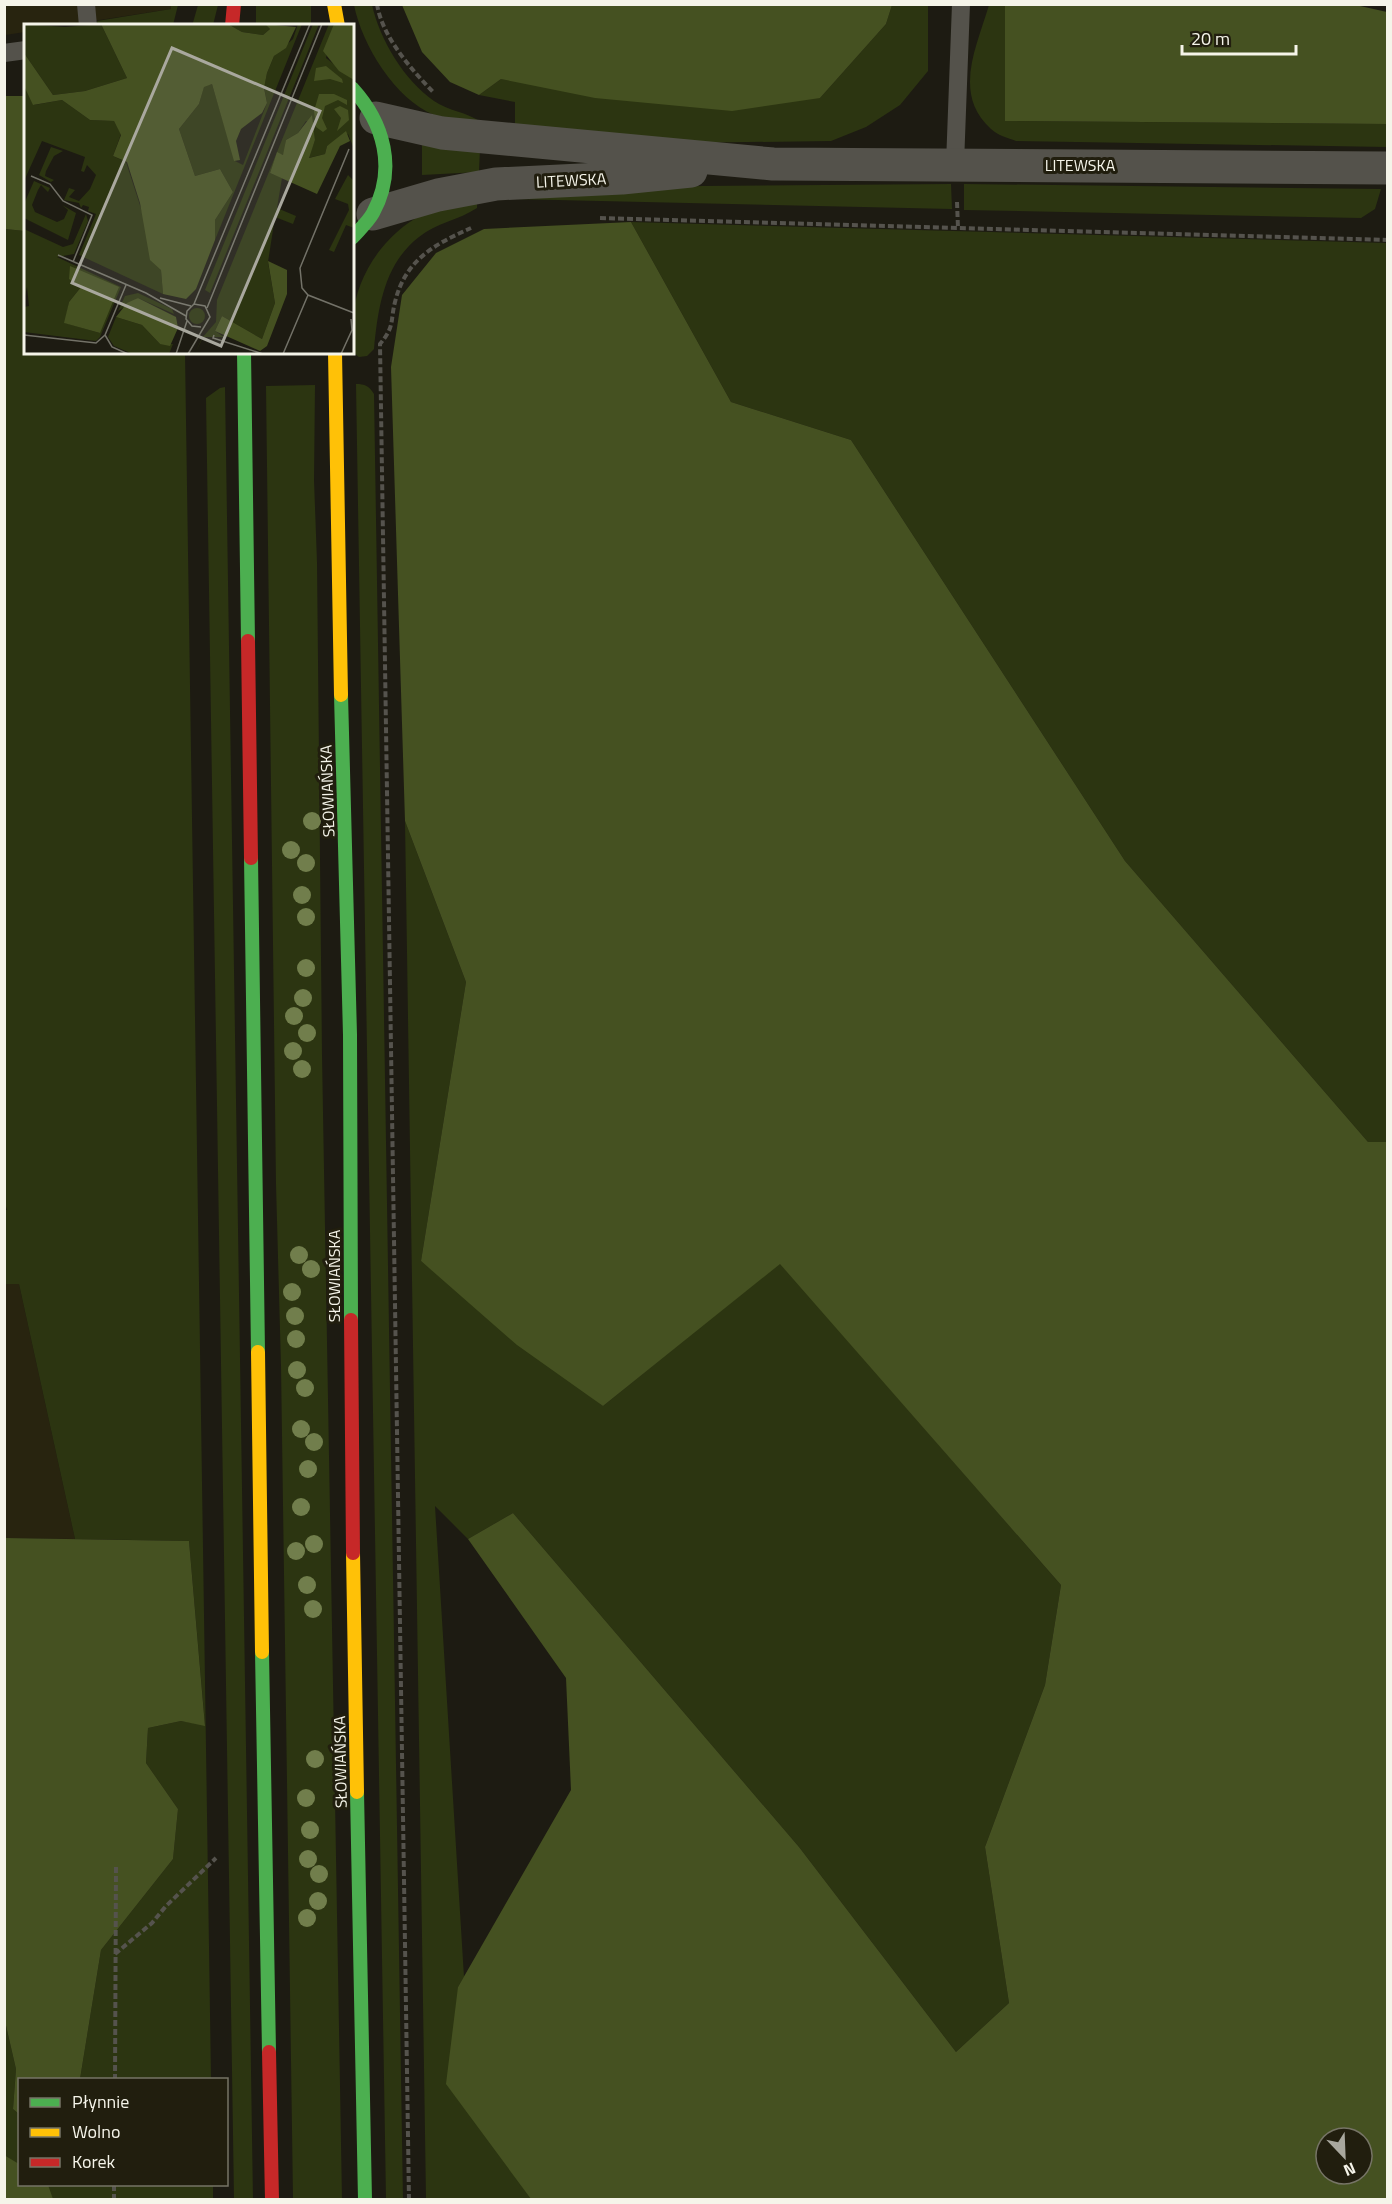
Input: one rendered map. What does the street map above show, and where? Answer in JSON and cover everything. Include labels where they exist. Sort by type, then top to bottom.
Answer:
[{"type":"main road","points":[[232,24],[234,4]]},
{"type":"main road","points":[[334,4],[338,24]]},
{"type":"main road","points":[[354,90],[363,98],[376,118],[384,141],[386,166],[383,191],[363,226]]},
{"type":"main road","points":[[244,354],[272,2199]]},
{"type":"main road","name":"SŁOWIAŃSKA","points":[[334,354],[350,1035],[351,1445],[365,2199]]},
{"type":"street","name":"LITEWSKA","points":[[376,118],[442,133],[773,164]]},
{"type":"street","name":"LITEWSKA","points":[[363,226],[438,195],[496,184],[622,178],[773,164],[1388,168]]},
{"type":"lane","points":[[86,4],[87,24]]},
{"type":"lane","points":[[955,164],[961,4]]},
{"type":"lane","points":[[4,53],[24,50]]},
{"type":"path","points":[[595,218],[1388,240]]},
{"type":"path","points":[[409,2199],[380,344],[391,332],[395,301],[406,274],[425,252],[477,226]]},
{"type":"path","points":[[116,1954],[152,1923],[216,1858]]},
{"type":"path","points":[[115,2078],[116,1867]]},
{"type":"shaded area","points":[[5,5],[171,5],[171,9],[74,24],[24,24],[24,32],[5,35]]},
{"type":"shaded area","points":[[5,1284],[19,1284],[75,1539],[5,1538]]},
{"type":"green space","points":[[1351,4],[1387,12],[1387,124],[1005,121],[1005,5]]},
{"type":"green space","points":[[171,5],[178,5],[173,24],[98,24],[97,21],[171,9]]},
{"type":"green space","points":[[198,5],[218,5],[213,24],[193,24]]},
{"type":"green space","points":[[256,5],[311,5],[311,24],[256,24]]},
{"type":"green space","points":[[354,5],[372,5],[387,45],[403,71],[423,92],[439,104],[481,122],[439,117],[406,97],[382,69],[364,37]]},
{"type":"green space","points":[[402,5],[892,5],[886,24],[820,98],[732,111],[595,98],[501,79],[479,95],[450,82],[422,52]]},
{"type":"green space","points":[[892,5],[928,5],[928,71],[900,105],[866,127],[831,141],[677,143],[515,129],[515,102],[479,95],[501,79],[820,98],[886,24]]},
{"type":"green space","points":[[989,5],[1005,5],[1006,121],[1387,124],[1387,147],[1016,141],[999,135],[979,115],[970,85],[974,53]]},
{"type":"green space","points":[[4,96],[24,96],[24,231],[5,229]]},
{"type":"green space","points":[[422,143],[480,148],[479,172],[422,175]]},
{"type":"green space","points":[[951,184],[952,209],[513,199],[513,194],[702,186]]},
{"type":"green space","points":[[964,184],[1381,189],[1375,209],[1361,218],[964,210]]},
{"type":"green space","points":[[477,200],[477,208],[426,232],[407,248],[390,273],[385,288],[374,349],[367,356],[359,357],[355,354],[354,314],[356,299],[370,265],[393,235],[408,224],[423,214],[454,204]]},
{"type":"green space","points":[[631,222],[1387,243],[1387,1142],[1368,1142],[1125,861],[851,440],[731,402]]},
{"type":"green space","points":[[631,222],[731,402],[851,440],[1125,861],[1368,1142],[1387,1142],[1387,2199],[531,2199],[446,2084],[458,1987],[571,1790],[566,1678],[468,1539],[513,1513],[799,1847],[956,2052],[1009,2003],[985,1847],[1045,1685],[1061,1585],[780,1264],[603,1406],[517,1345],[421,1261],[466,982],[405,821],[391,367],[402,295],[436,253],[484,229]]},
{"type":"green space","points":[[5,229],[24,231],[24,354],[185,354],[211,2078],[80,2078],[101,1950],[173,1859],[178,1809],[146,1763],[148,1728],[181,1721],[205,1725],[189,1541],[75,1539],[19,1284],[5,1284],[4,1210],[7,1210],[4,1199]]},
{"type":"green space","points":[[356,384],[366,386],[374,394],[403,2200],[386,2199]]},
{"type":"green space","points":[[315,385],[314,480],[317,562],[322,1055],[342,2200],[293,2199],[281,1366],[276,1184],[266,386]]},
{"type":"green space","points":[[225,387],[253,2200],[234,2199],[206,398]]},
{"type":"green space","points":[[405,821],[466,982],[421,1261],[603,1406],[780,1263],[1061,1585],[1045,1685],[985,1847],[1009,2003],[956,2052],[799,1847],[513,1513],[468,1539],[435,1506],[464,1977],[458,1987],[531,2199],[426,2199]]},
{"type":"green space","points":[[5,1538],[189,1541],[205,1726],[181,1721],[148,1728],[146,1763],[178,1809],[173,1859],[101,1950],[80,2078],[18,2078],[18,2113],[13,2109],[16,2069],[4,2017]]},
{"type":"green space","points":[[4,2017],[16,2069],[13,2109],[18,2113],[18,2186],[213,2186],[213,2199],[5,2199]]},
{"type":"green space","points":[[4,2155],[18,2163],[18,2186],[48,2186],[53,2199],[5,2199]]},
{"type":"traffic: fast","points":[[354,91],[372,116],[379,131],[384,147],[385,163],[384,180],[373,213],[354,236]]},
{"type":"traffic: fast","points":[[244,354],[248,641]]},
{"type":"traffic: fast","points":[[341,695],[350,1035],[351,1320]]},
{"type":"traffic: fast","points":[[251,858],[258,1352]]},
{"type":"traffic: fast","points":[[262,1652],[269,2052]]},
{"type":"traffic: fast","points":[[357,1792],[365,2200]]},
{"type":"traffic: slow","points":[[334,4],[338,24]]},
{"type":"traffic: slow","points":[[335,354],[341,695]]},
{"type":"traffic: slow","points":[[258,1352],[262,1652]]},
{"type":"traffic: slow","points":[[353,1553],[357,1792]]},
{"type":"traffic: jam","points":[[232,24],[234,4]]},
{"type":"traffic: jam","points":[[248,641],[251,858]]},
{"type":"traffic: jam","points":[[351,1320],[353,1553]]},
{"type":"traffic: jam","points":[[269,2052],[272,2200]]}]
